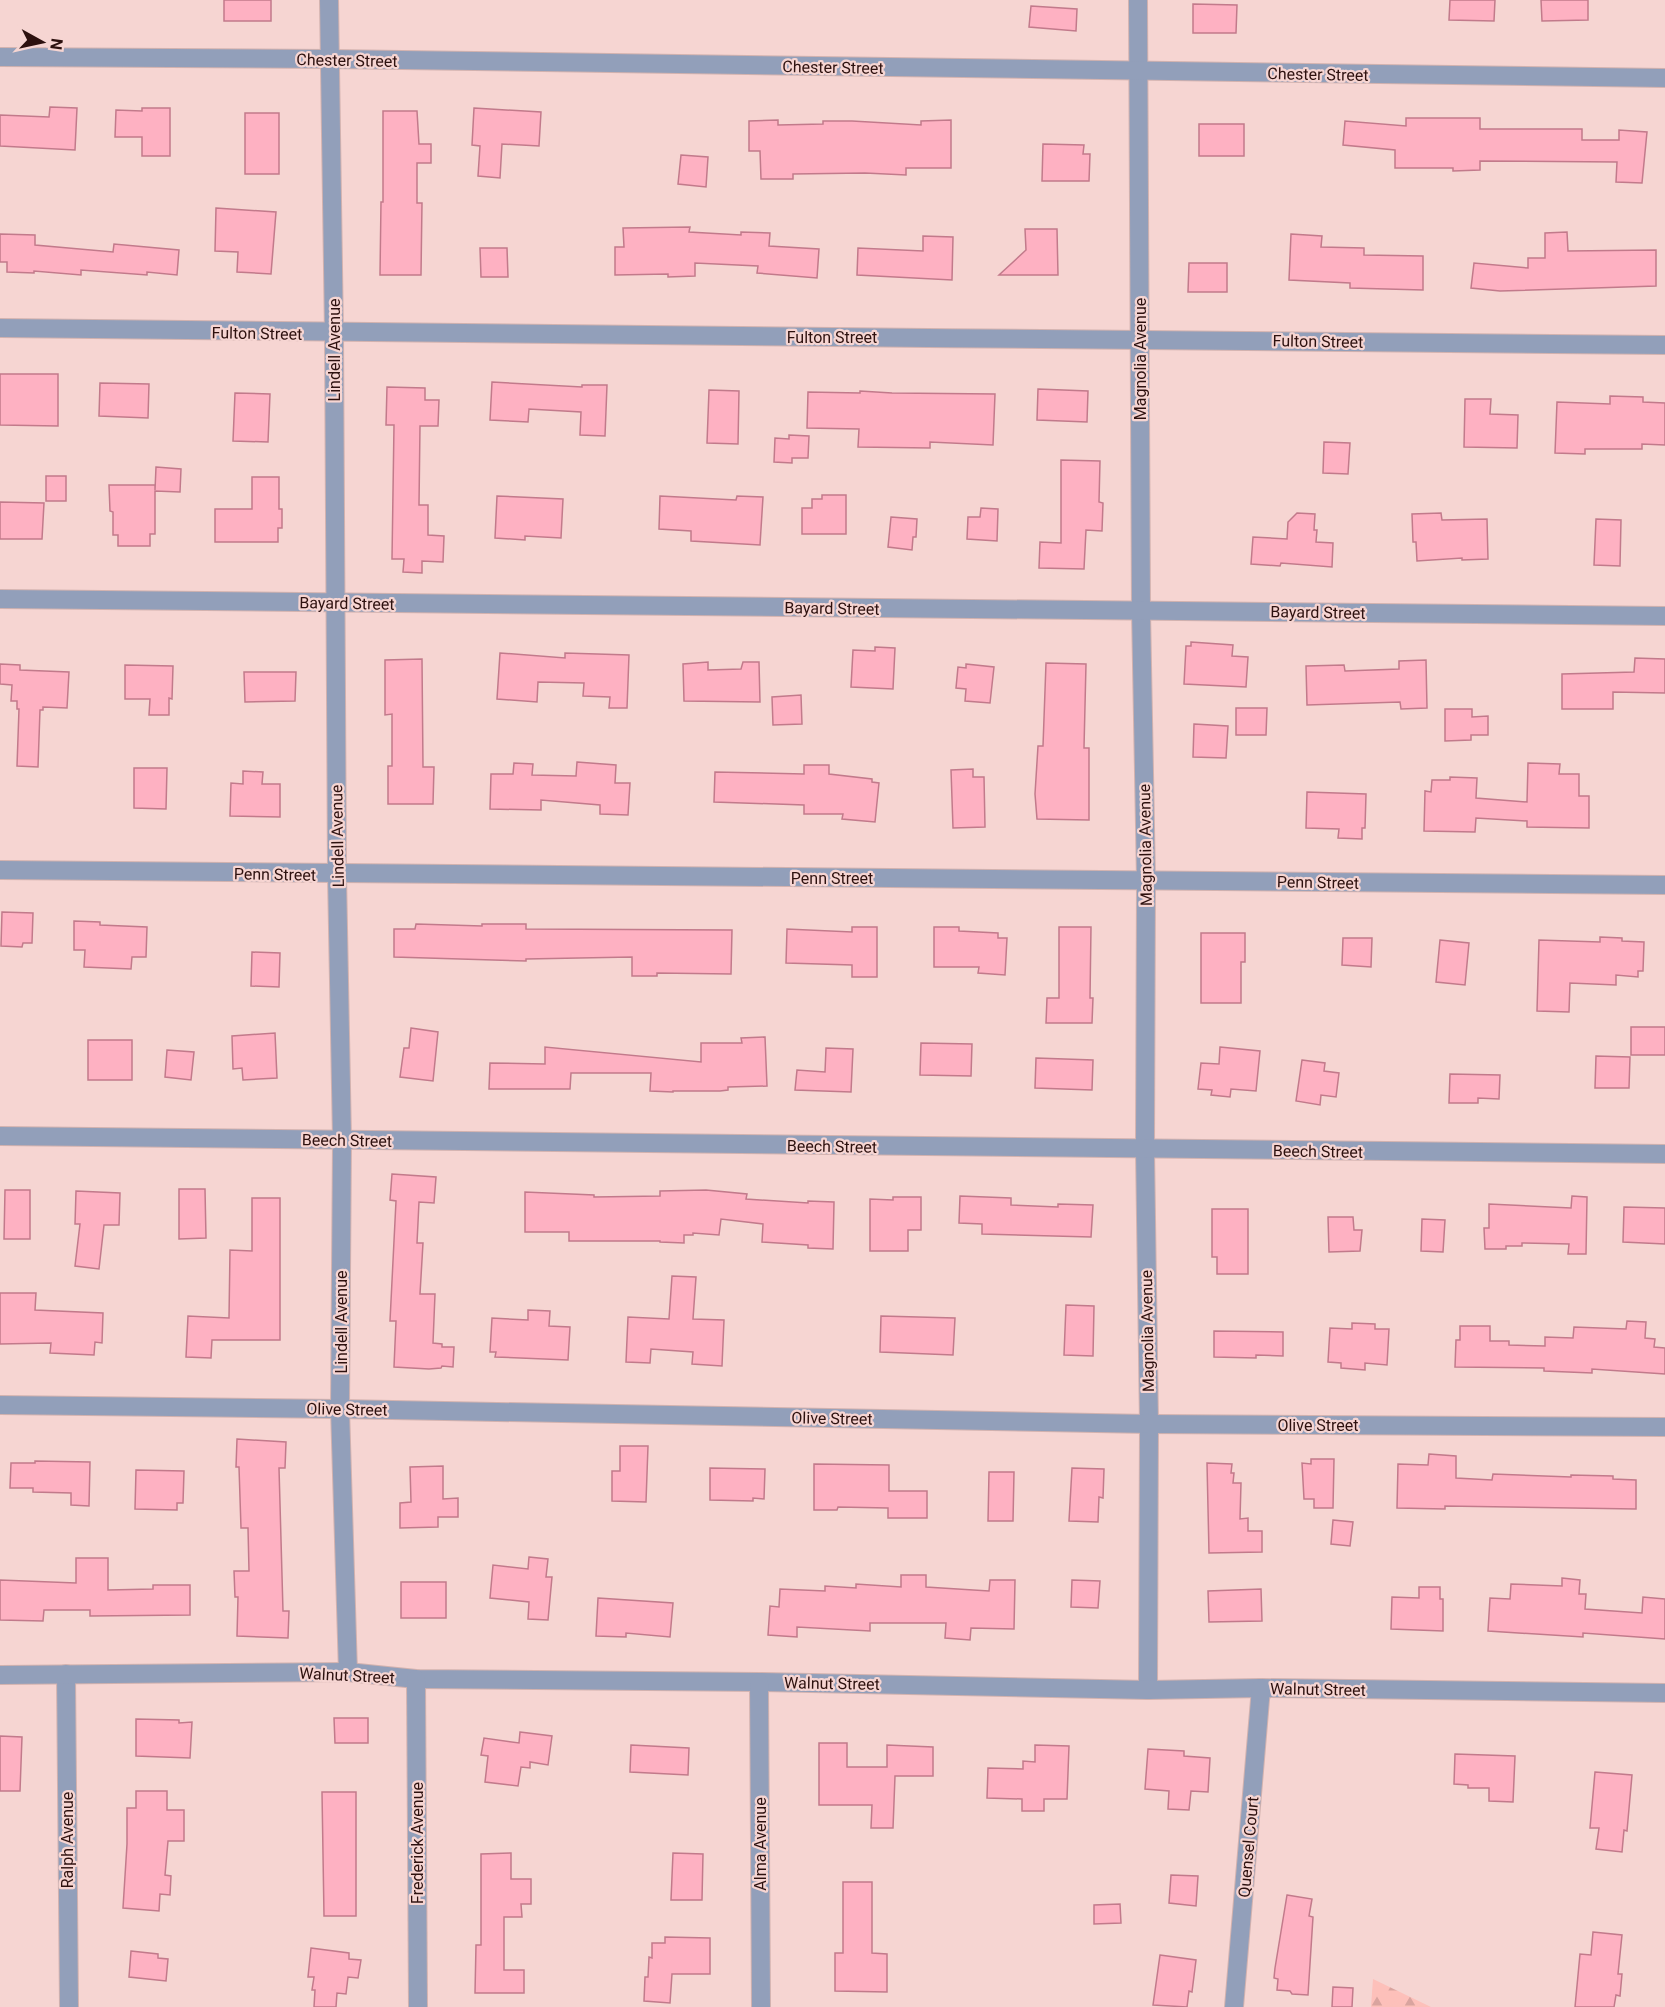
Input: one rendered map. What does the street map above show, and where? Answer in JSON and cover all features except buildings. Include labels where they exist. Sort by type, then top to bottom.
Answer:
[{"type":"street","name":"Lindell Avenue","points":[[329,0],[334,334],[337,875],[342,1140],[340,1409],[348,1672]]},
{"type":"street","name":"Magnolia Avenue","points":[[1137,0],[1140,611],[1146,880],[1148,1690]]},
{"type":"street","name":"Chester Street","points":[[0,57],[1665,78]]},
{"type":"street","name":"Fulton Street","points":[[0,328],[334,334],[1665,345]]},
{"type":"street","name":"Bayard Street","points":[[0,600],[1665,616]]},
{"type":"street","name":"Penn Street","points":[[0,870],[337,875],[1665,885]]},
{"type":"street","name":"Beech Street","points":[[0,1137],[1665,1154]]},
{"type":"street","name":"Olive Street","points":[[0,1405],[1149,1424],[1665,1427]]},
{"type":"street","name":"Walnut Street","points":[[0,1675],[348,1672],[416,1679],[759,1682],[1148,1690],[1261,1688],[1665,1693]]},
{"type":"street","name":"Ralph Avenue","points":[[66,1674],[69,2007]]},
{"type":"street","name":"Frederick Avenue","points":[[416,1679],[418,2007]]},
{"type":"street","name":"Alma Avenue","points":[[759,1682],[761,2007]]},
{"type":"street","name":"Quensel Court","points":[[1234,2007],[1261,1688]]},
{"type":"green space","points":[[1373,1979],[1431,2007],[1371,2007]]}]
